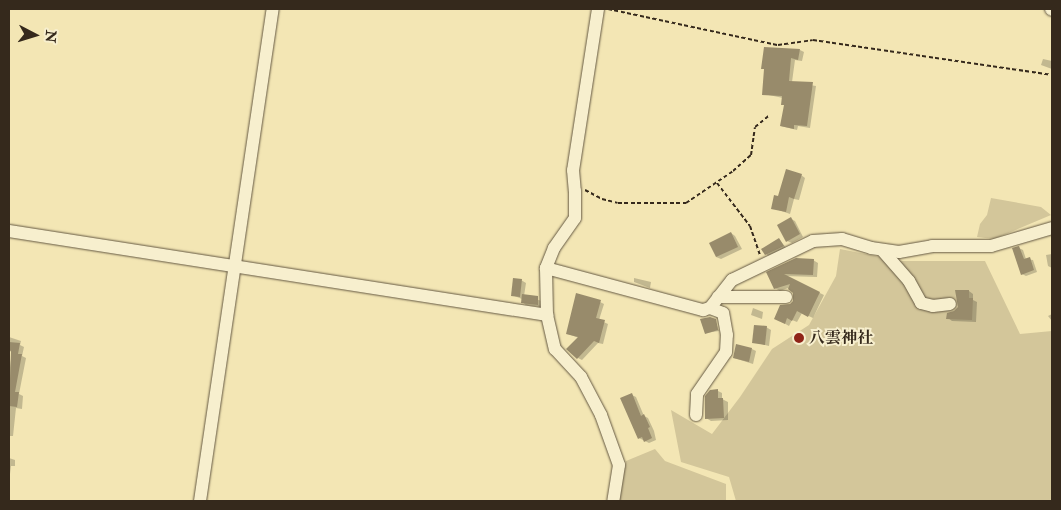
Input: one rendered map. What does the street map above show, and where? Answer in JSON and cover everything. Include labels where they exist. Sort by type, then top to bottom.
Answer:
[{"type":"street","points":[[200,501],[274,9]]},
{"type":"street","points":[[598,9],[573,170],[575,218],[554,248],[546,268],[547,315],[556,350],[581,377],[601,415],[619,464],[613,501]]},
{"type":"street","points":[[710,308],[732,280],[813,241],[842,240],[882,250],[899,252],[932,246],[991,246],[1052,228]]},
{"type":"street","points":[[9,231],[547,315]]},
{"type":"street","points":[[882,250],[909,281],[921,303],[933,306],[950,304]]},
{"type":"street","points":[[546,268],[702,310],[710,308],[724,313],[727,335],[726,352],[696,394],[696,414]]},
{"type":"street","points":[[718,297],[786,297]]},
{"type":"path","points":[[608,9],[778,45],[813,40],[1052,75]]},
{"type":"path","points":[[574,180],[584,190],[602,199],[618,203],[686,203],[717,183],[751,155],[755,127],[770,115]]},
{"type":"path","points":[[717,183],[750,226],[763,264]]},
{"type":"shaded area","points":[[991,198],[1041,207],[1051,215],[994,239],[977,237],[980,224],[987,215]]},
{"type":"shaded area","points":[[840,249],[901,261],[985,261],[1020,334],[1052,331],[1052,501],[736,501],[729,477],[681,462],[671,410],[712,434],[740,397],[772,349],[809,325],[836,276]]},
{"type":"shaded area","points":[[655,449],[665,461],[726,484],[726,501],[619,501],[626,461]]},
{"type":"building","points":[[764,47],[800,49],[798,60],[791,58],[789,81],[813,82],[807,126],[794,125],[794,129],[780,126],[784,105],[781,105],[782,96],[762,95],[764,69],[761,69]]},
{"type":"building","points":[[786,169],[802,174],[794,199],[789,197],[786,212],[771,209],[774,195],[778,196]]},
{"type":"building","points":[[791,217],[800,234],[786,242],[777,225]]},
{"type":"building","points":[[731,232],[738,247],[716,257],[709,243]]},
{"type":"building","points":[[779,238],[784,246],[765,255],[761,249]]},
{"type":"building","points":[[1019,246],[1024,259],[1030,257],[1034,270],[1021,275],[1012,248]]},
{"type":"building","points":[[796,258],[814,259],[813,275],[784,274],[820,292],[808,317],[797,311],[792,321],[787,318],[785,324],[774,319],[780,305],[790,304],[793,301],[793,293],[788,289],[790,284],[774,289],[766,272]]},
{"type":"building","points":[[513,278],[522,279],[520,297],[511,296]]},
{"type":"building","points":[[955,290],[969,290],[969,298],[973,298],[972,320],[946,319],[947,313],[954,311],[958,307]]},
{"type":"building","points":[[576,293],[601,300],[596,318],[605,320],[599,343],[594,341],[577,359],[566,349],[578,337],[566,334]]},
{"type":"building","points":[[522,294],[538,296],[538,305],[521,303]]},
{"type":"building","points":[[710,317],[716,319],[718,330],[705,334],[700,319]]},
{"type":"building","points":[[754,325],[767,326],[765,345],[752,343]]},
{"type":"building","points":[[9,342],[20,343],[18,354],[22,354],[15,392],[19,392],[17,407],[9,406],[11,351],[9,350]]},
{"type":"building","points":[[736,344],[752,348],[749,362],[733,358]]},
{"type":"building","points":[[718,389],[718,398],[723,398],[724,418],[705,419],[705,396],[710,390]]},
{"type":"building","points":[[632,393],[641,416],[644,414],[650,427],[648,428],[652,438],[644,442],[642,437],[638,439],[620,398]]},
{"type":"place","name":"八雲神社","points":[[799,338]]}]
